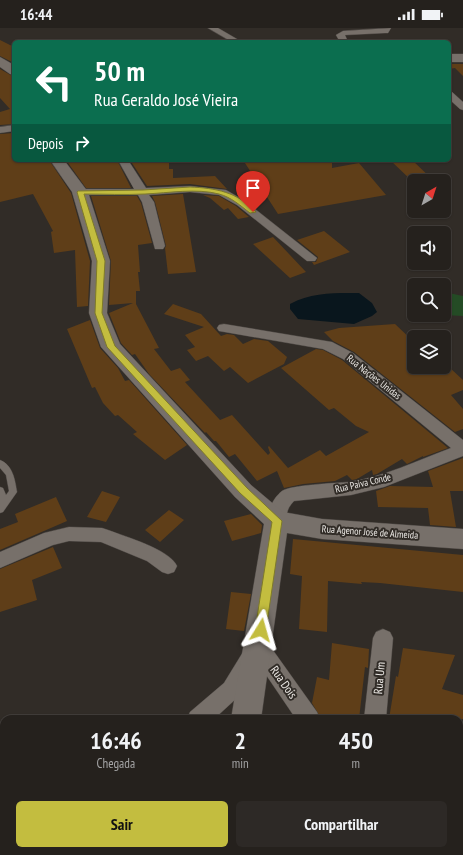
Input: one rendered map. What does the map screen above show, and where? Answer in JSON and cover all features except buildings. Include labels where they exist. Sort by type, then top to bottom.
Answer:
[{"type":"street","points":[[212,28],[234,40]]},
{"type":"street","points":[[343,40],[340,35],[343,33],[385,31],[387,28]]},
{"type":"street","points":[[451,58],[463,58]]},
{"type":"street","points":[[0,61],[12,70]]},
{"type":"street","points":[[451,96],[463,107]]},
{"type":"street","points":[[0,130],[12,128]]},
{"type":"street","points":[[59,162],[80,192],[101,261],[98,313],[111,347],[244,491],[277,521],[247,715]]},
{"type":"street","points":[[124,162],[148,202],[159,246]]},
{"type":"street","points":[[80,192],[143,192],[190,189],[222,192],[241,202],[311,258]]},
{"type":"street","name":"Rua Nações Unidas","points":[[224,328],[327,345],[348,356],[463,449]]},
{"type":"street","name":"Rua Paiva Conde","points":[[277,521],[279,505],[289,495],[351,488],[384,480],[463,449]]},
{"type":"street","name":"Rua Agenor José de Almeida","points":[[277,521],[322,529],[448,537],[463,540]]},
{"type":"street","points":[[0,560],[50,538],[69,534],[102,535],[152,556],[168,566]]},
{"type":"street","name":"Rua Um","points":[[375,715],[383,638]]},
{"type":"street","points":[[203,715],[232,690],[258,646]]},
{"type":"street","name":"Rua Dois","points":[[258,646],[306,715]]},
{"type":"lane","points":[[0,463],[10,474],[13,492],[0,510]]},
{"type":"lane","points":[[0,490],[4,497],[0,504]]},
{"type":"green space","points":[[451,293],[463,296],[463,316],[451,315]]},
{"type":"shaded area","points":[[332,293],[359,293],[372,303],[377,312],[372,316],[354,324],[298,319],[290,309],[290,304],[315,295]]},
{"type":"route","points":[[253,212],[241,202],[222,192],[209,190],[190,189],[143,192],[80,192],[101,261],[98,313],[111,347],[244,491],[277,521],[261,630]]}]
